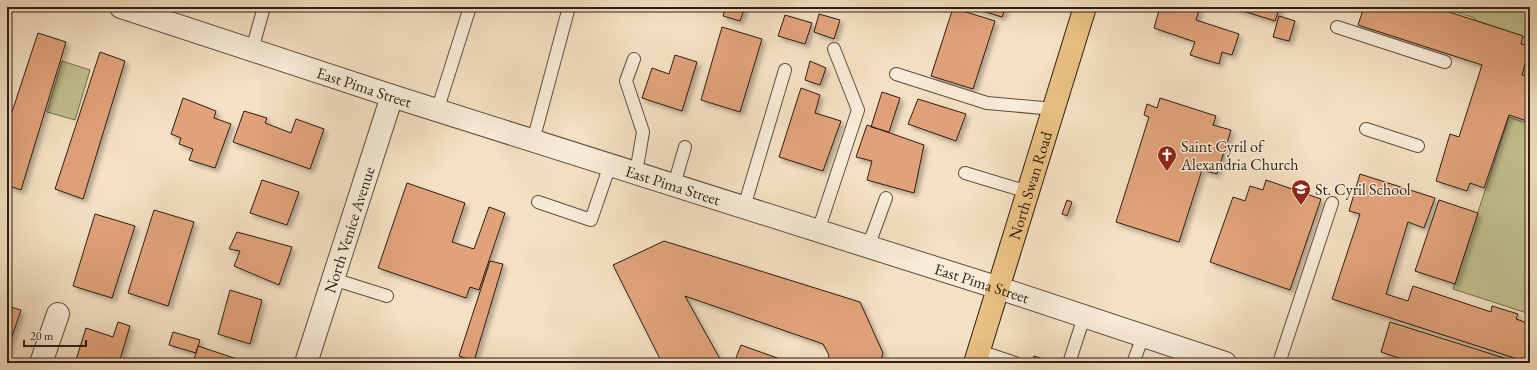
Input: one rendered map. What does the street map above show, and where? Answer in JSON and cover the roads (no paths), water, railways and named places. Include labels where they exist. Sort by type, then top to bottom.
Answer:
[{"type":"main road","name":"North Swan Road","points":[[977,357],[1085,7]]},
{"type":"street","name":"East Pima Street","points":[[121,7],[437,111],[999,288],[1225,363]]},
{"type":"street","name":"North Venice Avenue","points":[[306,363],[392,96]]},
{"type":"street","points":[[41,363],[58,314]]},
{"type":"lane","points":[[252,50],[264,7]]},
{"type":"lane","points":[[437,111],[470,7]]},
{"type":"lane","points":[[533,141],[569,7]]},
{"type":"lane","points":[[1337,27],[1445,62]]},
{"type":"lane","points":[[818,231],[858,110],[834,49]]},
{"type":"lane","points":[[634,59],[626,81],[643,132],[636,174]]},
{"type":"lane","points":[[744,208],[785,70]]},
{"type":"lane","points":[[896,74],[987,103],[1054,109]]},
{"type":"lane","points":[[1366,129],[1418,146]]},
{"type":"lane","points":[[674,186],[685,147]]},
{"type":"lane","points":[[538,202],[591,220],[610,165]]},
{"type":"lane","points":[[965,173],[1028,192]]},
{"type":"lane","points":[[868,246],[886,198]]},
{"type":"lane","points":[[1279,363],[1332,203]]},
{"type":"lane","points":[[333,279],[387,296]]},
{"type":"lane","points":[[1069,363],[1084,316]]},
{"type":"lane","points":[[1133,363],[1143,336]]},
{"type":"lane","points":[[977,357],[1015,363]]},
{"type":"place","name":"Saint Cyril of Alexandria Church","points":[[1167,172]]},
{"type":"place","name":"St. Cyril School","points":[[1301,206]]}]
